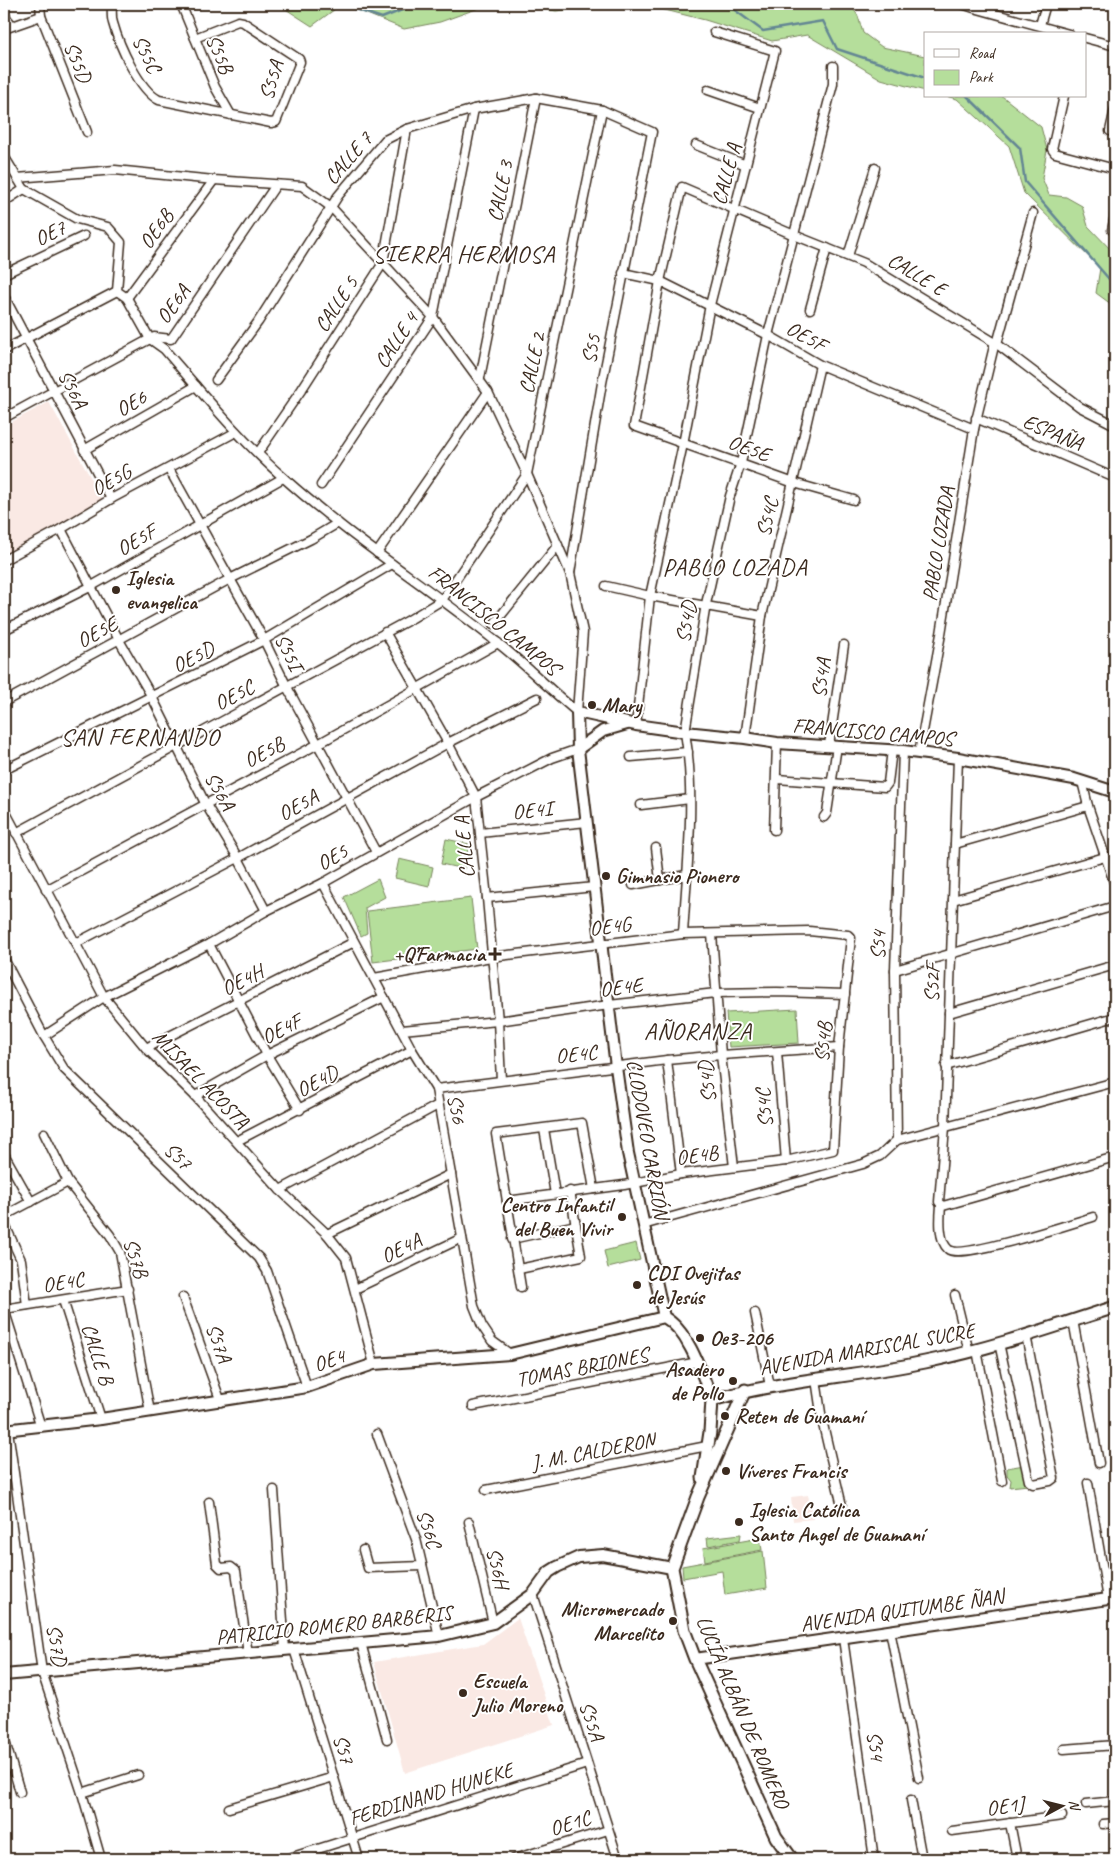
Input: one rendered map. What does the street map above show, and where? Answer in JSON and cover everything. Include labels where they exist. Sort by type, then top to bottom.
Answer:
[{"type":"main road","name":"AVENIDA MARISCAL SUCRE","points":[[712,1400],[745,1390],[923,1363],[973,1351],[1115,1307]]},
{"type":"main road","points":[[672,1568],[701,1490],[745,1390]]},
{"type":"main road","points":[[701,1490],[710,1432],[712,1400]]},
{"type":"main road","points":[[710,1432],[718,1437],[726,1436]]},
{"type":"main road","name":"LUCÍA ALBÁN DE ROMERO","points":[[672,1568],[684,1630],[695,1658],[776,1837],[792,1859]]},
{"type":"street","name":"S55D","points":[[40,4],[41,16],[87,132]]},
{"type":"street","name":"S55C","points":[[112,4],[113,23],[120,41],[136,76],[151,96],[159,100],[231,115]]},
{"type":"street","name":"S55B","points":[[181,4],[215,86],[231,115]]},
{"type":"street","points":[[962,4],[1063,32]]},
{"type":"street","points":[[1040,25],[1046,4]]},
{"type":"street","points":[[4,15],[12,25]]},
{"type":"street","points":[[4,29],[41,16]]},
{"type":"street","name":"S55A","points":[[195,38],[238,21],[243,22],[299,59],[300,62],[276,122],[271,123],[231,115]]},
{"type":"street","name":"CALLE A","points":[[710,305],[775,51],[714,32]]},
{"type":"street","points":[[1086,38],[1115,46]]},
{"type":"street","name":"S54D","points":[[683,934],[690,799],[688,752],[684,732],[706,604],[730,496],[741,463],[768,335],[833,84],[833,66]]},
{"type":"street","points":[[708,90],[760,108]]},
{"type":"street","name":"CALLE 7","points":[[216,380],[258,322],[338,196],[385,140],[408,129],[474,109],[536,98],[602,110],[652,132]]},
{"type":"street","name":"CALLE 3","points":[[480,378],[536,98]]},
{"type":"street","points":[[1064,98],[1052,149],[1055,153],[1115,169]]},
{"type":"street","name":"CALLE 4","points":[[321,485],[433,316],[474,109]]},
{"type":"street","points":[[1110,132],[1115,109]]},
{"type":"street","name":"CALLE 2","points":[[442,600],[527,474],[602,110]]},
{"type":"street","name":"CALLE 5","points":[[258,453],[302,389],[383,263],[408,129]]},
{"type":"street","name":"S55","points":[[570,573],[602,384],[652,132]]},
{"type":"street","points":[[696,145],[746,165]]},
{"type":"street","points":[[4,156],[24,188],[77,219],[108,228],[121,242],[117,291],[4,350]]},
{"type":"street","points":[[848,256],[875,168]]},
{"type":"street","points":[[17,178],[115,170],[214,180],[302,186],[331,206],[433,316],[480,378],[488,392],[527,474],[570,573],[583,632],[577,712]]},
{"type":"street","name":"OE6B","points":[[127,298],[214,180]]},
{"type":"street","name":"OE6A","points":[[4,418],[154,337],[171,339],[276,185]]},
{"type":"street","name":"CALLE E","points":[[660,281],[682,187],[794,235],[864,262],[996,343],[1080,407],[1115,426]]},
{"type":"street","points":[[4,202],[24,188]]},
{"type":"street","name":"PABLO LOZADA","points":[[919,753],[941,634],[976,418],[1033,213]]},
{"type":"street","points":[[1112,230],[1115,215]]},
{"type":"street","name":"OE7","points":[[4,274],[84,236]]},
{"type":"street","points":[[810,309],[827,248]]},
{"type":"street","name":"OE5F","points":[[623,273],[660,281],[768,335],[820,365],[974,429]]},
{"type":"street","name":"OE5E","points":[[660,281],[634,426],[794,483],[854,500]]},
{"type":"street","name":"FRANCISCO CAMPOS","points":[[117,291],[127,298],[150,339],[164,349],[236,432],[283,478],[377,553],[498,643],[577,712],[632,724],[684,732],[777,743],[898,751],[958,758],[1082,781],[1115,792]]},
{"type":"street","name":"S56A","points":[[4,296],[111,499]]},
{"type":"street","name":"S54D","points":[[632,724],[650,596],[683,444],[710,305]]},
{"type":"street","name":"S54C","points":[[745,738],[762,616],[820,365]]},
{"type":"street","name":"OE6","points":[[84,450],[196,386]]},
{"type":"street","points":[[377,553],[488,392]]},
{"type":"street","name":"ESPAÑA","points":[[976,418],[1115,478]]},
{"type":"street","name":"OE5G","points":[[4,560],[111,499],[236,432]]},
{"type":"street","name":"S55I","points":[[169,469],[264,640],[287,687],[376,852]]},
{"type":"street","name":"OE5F","points":[[4,630],[90,587],[283,478]]},
{"type":"street","name":"OE5E","points":[[4,702],[230,579],[311,539],[338,523]]},
{"type":"street","name":"S56A","points":[[61,529],[90,587],[152,697],[205,803],[238,858],[266,911]]},
{"type":"street","points":[[494,624],[558,545]]},
{"type":"street","name":"OE5D","points":[[4,770],[264,640],[392,564]]},
{"type":"street","points":[[606,586],[650,596],[706,604],[762,616]]},
{"type":"street","name":"OE5C","points":[[16,833],[410,620],[442,600]]},
{"type":"street","name":"CALLE A","points":[[385,632],[415,688],[448,743],[476,797],[498,1021],[501,1080]]},
{"type":"street","name":"OE5B","points":[[46,890],[318,744],[498,643]]},
{"type":"street","name":"S54A","points":[[824,817],[827,813],[844,645]]},
{"type":"street","name":"OE5A","points":[[76,943],[238,858],[448,743],[537,698]]},
{"type":"street","name":"CLODOVEO CARRIÓN","points":[[577,712],[578,749],[616,1068],[634,1182],[664,1317]]},
{"type":"street","points":[[578,749],[604,730],[632,724]]},
{"type":"street","points":[[774,830],[777,743]]},
{"type":"street","name":"OE5","points":[[44,1036],[104,998],[209,944],[266,911],[323,883],[476,797],[552,758],[578,749]]},
{"type":"street","points":[[777,779],[885,787],[898,751]]},
{"type":"street","name":"S54","points":[[897,1140],[894,970],[898,751]]},
{"type":"street","points":[[631,757],[688,752]]},
{"type":"street","name":"S52F","points":[[958,758],[946,1066],[942,1239],[946,1248],[953,1253],[978,1250],[1093,1217]]},
{"type":"street","points":[[1082,781],[1088,806],[1115,885]]},
{"type":"street","points":[[641,804],[690,799]]},
{"type":"street","points":[[955,844],[1088,806]]},
{"type":"street","name":"MISAEL ACOSTA","points":[[4,809],[104,998],[146,1048],[195,1096],[280,1190],[327,1234],[346,1258],[374,1364]]},
{"type":"street","name":"OE4I","points":[[480,833],[587,822]]},
{"type":"street","points":[[656,848],[660,880]]},
{"type":"street","points":[[953,900],[1105,857]]},
{"type":"street","points":[[633,885],[686,875]]},
{"type":"street","name":"S56","points":[[323,883],[412,1050],[436,1089],[474,1306],[482,1326],[492,1341],[510,1354]]},
{"type":"street","points":[[487,898],[594,887]]},
{"type":"street","points":[[894,970],[1115,906]]},
{"type":"street","name":"OE4G","points":[[374,978],[492,956],[601,945],[683,934],[809,931],[848,934],[851,938]]},
{"type":"street","name":"S54D","points":[[712,934],[721,1055],[734,1167]]},
{"type":"street","name":"S54B","points":[[833,1150],[839,1047],[851,938]]},
{"type":"street","name":"OE4H","points":[[146,1048],[354,942]]},
{"type":"street","points":[[209,944],[268,1056],[300,1110]]},
{"type":"street","name":"S57","points":[[4,959],[44,1036],[64,1068],[259,1258],[267,1271],[307,1388]]},
{"type":"street","points":[[948,1013],[1115,965]]},
{"type":"street","name":"OE4E","points":[[402,1030],[498,1021],[609,1005],[716,993],[845,994]]},
{"type":"street","name":"OE4F","points":[[195,1096],[268,1056],[384,997]]},
{"type":"street","points":[[946,1066],[1115,1017]]},
{"type":"street","name":"OE4C","points":[[436,1089],[616,1068],[667,1060],[839,1047]]},
{"type":"street","name":"OE4D","points":[[237,1141],[300,1110],[412,1050]]},
{"type":"street","name":"S54C","points":[[777,1052],[786,1161]]},
{"type":"street","points":[[667,1060],[681,1174]]},
{"type":"street","points":[[643,1225],[863,1164],[880,1156],[897,1140],[1115,1082]]},
{"type":"street","points":[[280,1190],[438,1104]]},
{"type":"street","points":[[521,1287],[496,1134],[542,1127],[544,1129],[584,1124],[594,1189]]},
{"type":"street","points":[[544,1129],[554,1194]]},
{"type":"street","name":"S57B","points":[[44,1133],[68,1182],[110,1235],[120,1252],[150,1412]]},
{"type":"street","name":"OE4B","points":[[507,1201],[681,1174],[786,1161],[833,1150]]},
{"type":"street","points":[[4,1154],[30,1202]]},
{"type":"street","points":[[942,1205],[1115,1157]]},
{"type":"street","points":[[327,1234],[450,1174]]},
{"type":"street","points":[[4,1216],[68,1182]]},
{"type":"street","points":[[519,1269],[581,1256],[570,1191]]},
{"type":"street","points":[[4,1223],[21,1260],[27,1305]]},
{"type":"street","points":[[512,1239],[576,1225]]},
{"type":"street","name":"OE4A","points":[[355,1289],[462,1238]]},
{"type":"street","name":"OE4C","points":[[4,1309],[128,1289]]},
{"type":"street","points":[[955,1295],[973,1351],[1002,1481]]},
{"type":"street","name":"S57A","points":[[183,1297],[221,1402]]},
{"type":"street","name":"CALLE B","points":[[63,1300],[101,1419]]},
{"type":"street","points":[[4,1309],[41,1427]]},
{"type":"street","points":[[754,1313],[770,1386]]},
{"type":"street","points":[[664,1317],[677,1326],[698,1362],[712,1400]]},
{"type":"street","name":"OE4","points":[[6,1430],[101,1419],[307,1388],[374,1364],[510,1354],[664,1317]]},
{"type":"street","points":[[1073,1320],[1098,1463]]},
{"type":"street","points":[[999,1343],[1029,1481],[1033,1484],[1052,1480],[1053,1474],[1026,1334]]},
{"type":"street","name":"TOMAS BRIONES","points":[[472,1406],[698,1362]]},
{"type":"street","points":[[816,1379],[822,1420],[842,1506]]},
{"type":"street","name":"S57D","points":[[6,1430],[42,1672],[82,1793],[101,1859]]},
{"type":"street","name":"S56C","points":[[377,1434],[416,1539],[440,1636]]},
{"type":"street","name":"J. M. CALDERON","points":[[486,1490],[707,1446]]},
{"type":"street","points":[[1088,1483],[1112,1598]]},
{"type":"street","name":"S57","points":[[274,1490],[290,1650],[334,1777],[359,1859]]},
{"type":"street","points":[[209,1502],[217,1564],[221,1568],[231,1566],[236,1571],[248,1654]]},
{"type":"street","name":"S56H","points":[[469,1522],[493,1623]]},
{"type":"street","points":[[363,1550],[368,1568],[422,1566]]},
{"type":"street","name":"PATRICIO ROMERO BARBERIS","points":[[4,1676],[440,1636],[493,1623],[533,1594],[549,1572],[568,1560],[603,1555],[672,1568]]},
{"type":"street","name":"S55A","points":[[533,1594],[618,1859]]},
{"type":"street","name":"AVENIDA QUITUMBE ÑAN","points":[[695,1658],[1112,1598]]},
{"type":"street","name":"S54","points":[[890,1630],[919,1778]]},
{"type":"street","name":"S54","points":[[843,1638],[874,1859]]},
{"type":"street","points":[[361,1643],[387,1739]]},
{"type":"street","points":[[4,1738],[20,1792]]},
{"type":"street","points":[[1064,1749],[1115,1745]]},
{"type":"street","name":"FERDINAND HUNEKE","points":[[286,1859],[587,1764]]},
{"type":"street","points":[[82,1793],[138,1775]]},
{"type":"street","points":[[229,1808],[334,1777]]},
{"type":"street","points":[[911,1800],[922,1859]]},
{"type":"street","points":[[1086,1804],[1115,1801]]},
{"type":"street","name":"OE1J","points":[[952,1831],[1062,1816]]},
{"type":"street","points":[[1103,1824],[1115,1822]]},
{"type":"street","points":[[1010,1823],[1017,1859]]},
{"type":"street","name":"OE1C","points":[[514,1859],[608,1830]]},
{"type":"shaded area","points":[[49,402],[103,500],[5,554],[4,426]]},
{"type":"shaded area","points":[[808,1495],[813,1519],[793,1521],[791,1497]]},
{"type":"shaded area","name":"Escuela Julio Moreno","points":[[518,1618],[554,1725],[405,1773],[374,1662],[483,1644]]},
{"type":"green space","points":[[278,4],[342,4],[312,26]]},
{"type":"green space","points":[[342,4],[490,4],[440,22],[404,29]]},
{"type":"green space","points":[[517,4],[641,4],[603,5],[556,11]]},
{"type":"green space","points":[[641,4],[851,5],[858,16],[863,33],[882,47],[924,56],[924,91],[881,79],[807,35],[772,41],[705,20]]},
{"type":"green space","points":[[953,98],[1005,98],[1041,127],[1047,150],[1042,178],[1049,195],[1066,197],[1082,206],[1088,226],[1115,254],[1115,307],[1096,293],[1100,268],[1024,193],[1009,146],[957,99]]},
{"type":"green space","points":[[446,839],[469,844],[464,869],[441,864]]},
{"type":"green space","points":[[399,859],[433,867],[429,886],[395,878]]},
{"type":"green space","points":[[378,879],[385,897],[365,908],[367,933],[361,936],[344,897]]},
{"type":"green space","points":[[471,898],[477,949],[373,962],[367,911]]},
{"type":"green space","points":[[797,1009],[799,1043],[729,1047],[726,1013]]},
{"type":"green space","points":[[636,1243],[640,1260],[608,1268],[604,1251]]},
{"type":"green space","points":[[1024,1465],[1028,1485],[1010,1487],[1011,1480],[1007,1475],[1007,1468]]},
{"type":"green space","points":[[741,1534],[740,1540],[708,1546],[707,1538]]},
{"type":"green space","points":[[760,1538],[762,1550],[705,1561],[703,1548]]},
{"type":"green space","points":[[763,1551],[767,1588],[725,1595],[722,1571],[683,1578],[682,1566]]},
{"type":"waterway","points":[[340,4],[382,18],[417,4]]},
{"type":"waterway","points":[[715,4],[732,8],[763,31],[823,21],[837,49],[924,78]]},
{"type":"waterway","points":[[969,98],[1020,148],[1025,182],[1115,286]]},
{"type":"place","name":"Iglesia evangelica","points":[[116,590]]},
{"type":"place","name":"Mary","points":[[592,705]]},
{"type":"place","name":"Gimnasio Pionero","points":[[606,876]]},
{"type":"place","name":"+Q’Farmacia","points":[[495,954]]},
{"type":"place","name":"Centro Infantil del Buen Vivir","points":[[622,1217]]},
{"type":"place","name":"CDI Ovejitas de Jesús","points":[[637,1285]]},
{"type":"place","name":"Oe3-206","points":[[700,1338]]},
{"type":"place","name":"Asadero de Pollo","points":[[733,1381]]},
{"type":"place","name":"Reten de Guamaní","points":[[725,1416]]},
{"type":"place","name":"Víveres Francis","points":[[726,1471]]},
{"type":"place","name":"Iglesia Católica Santo Angel de Guamaní","points":[[739,1522]]},
{"type":"place","name":"Micromercado Marcelito","points":[[673,1621]]},
{"type":"place","name":"Escuela Julio Moreno","points":[[463,1693]]},
{"type":"district","name":"SIERRA HERMOSA","points":[[464,254]]},
{"type":"district","name":"PABLO LOZADA","points":[[735,567]]},
{"type":"district","name":"SAN FERNANDO","points":[[140,737]]},
{"type":"district","name":"AÑORANZA","points":[[698,1031]]}]
